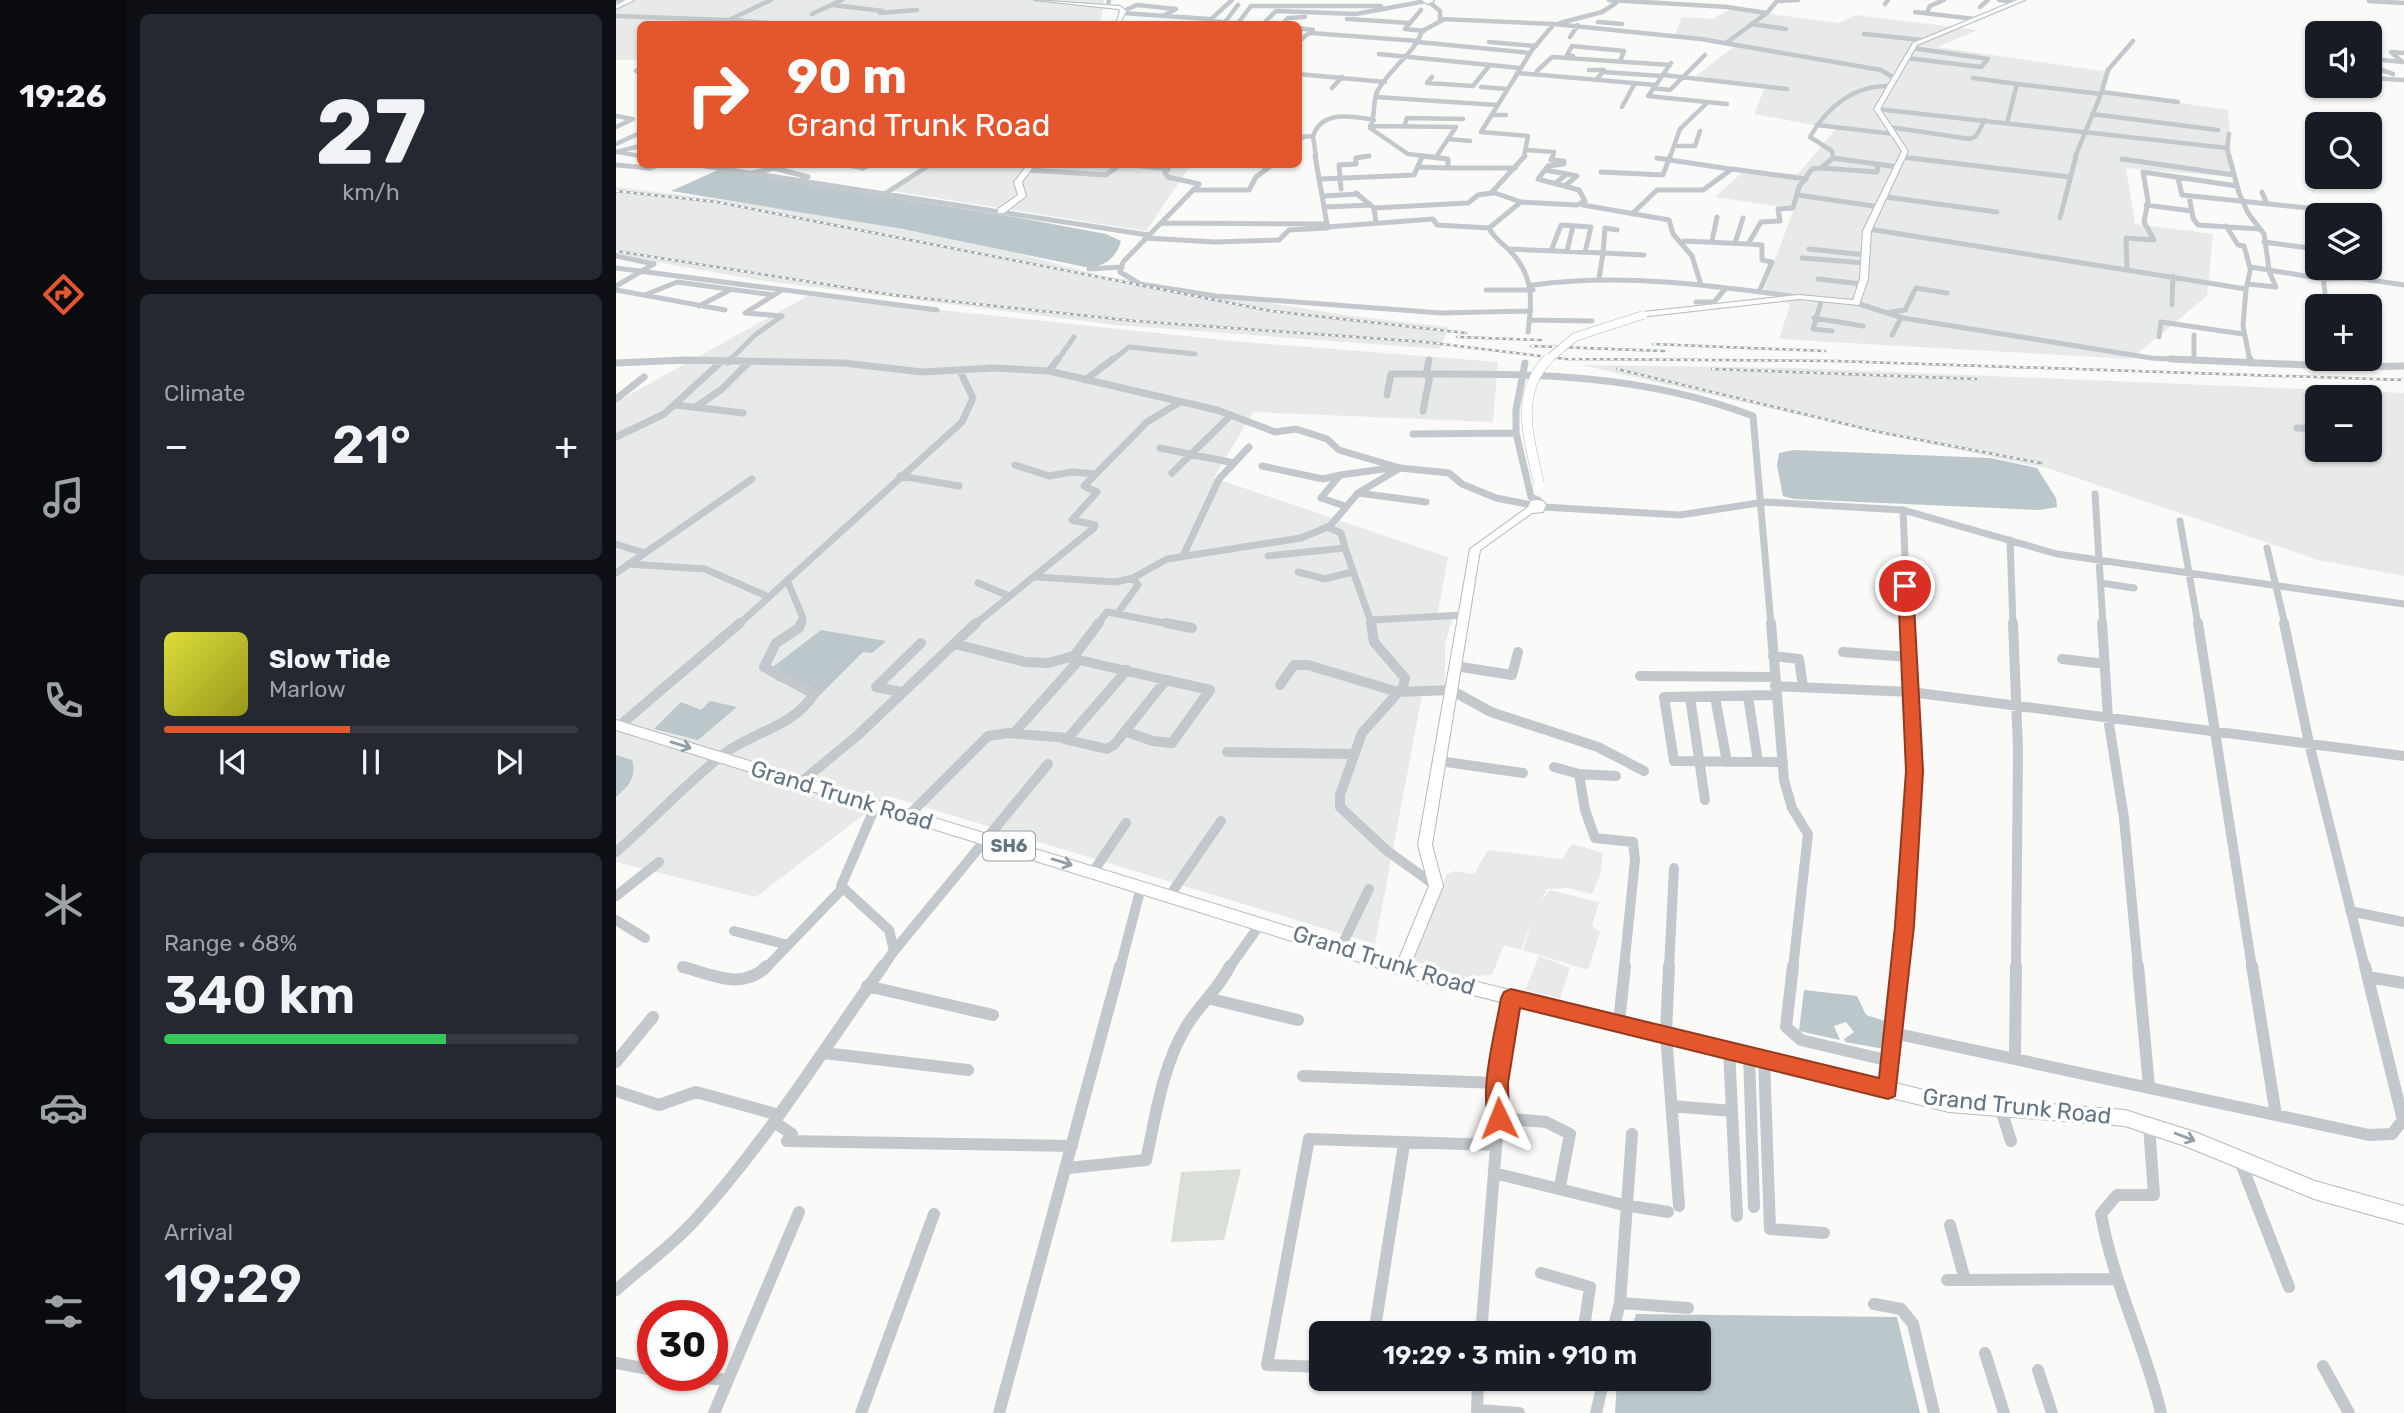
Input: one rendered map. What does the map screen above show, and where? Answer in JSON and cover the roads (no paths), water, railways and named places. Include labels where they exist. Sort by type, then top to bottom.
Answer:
[{"type":"main road","points":[[616,7],[630,0]]},
{"type":"main road","name":"Grand Trunk Road","points":[[617,725],[1403,966],[1436,979],[1949,1104],[2095,1113],[2149,1125],[2314,1189],[2404,1215]]},
{"type":"street","points":[[616,0],[630,0]]},
{"type":"street","points":[[730,20],[771,0]]},
{"type":"street","points":[[813,14],[842,0]]},
{"type":"street","points":[[1037,0],[1109,3],[1122,12],[1219,21]]},
{"type":"street","points":[[1210,19],[1232,0]]},
{"type":"street","points":[[1609,0],[1616,3],[1663,1],[1767,13]]},
{"type":"street","points":[[1731,8],[1738,0]]},
{"type":"street","points":[[1767,0],[1798,0]]},
{"type":"street","points":[[1927,13],[1930,6],[1944,0]]},
{"type":"street","points":[[1980,6],[1988,0]]},
{"type":"street","points":[[2002,0],[2019,1]]},
{"type":"street","points":[[1162,6],[1172,1]]},
{"type":"street","points":[[1276,10],[1352,14],[1429,1],[1440,11],[1440,19],[1443,20]]},
{"type":"street","points":[[1726,43],[1767,13],[1777,1]]},
{"type":"street","points":[[1877,109],[1912,48],[1922,40],[2019,1]]},
{"type":"street","points":[[2370,1],[2404,2]]},
{"type":"street","points":[[1240,21],[1251,6],[1278,2],[1333,2],[1390,7]]},
{"type":"street","points":[[1266,21],[1276,10],[1278,2]]},
{"type":"street","points":[[1492,193],[1524,160],[1528,136],[1481,132],[1530,53],[1554,24],[1601,14],[1616,3]]},
{"type":"street","points":[[833,5],[881,13],[917,10]]},
{"type":"street","points":[[1119,21],[1122,12],[1137,5],[1184,10],[1177,17]]},
{"type":"street","points":[[1225,21],[1238,5]]},
{"type":"street","points":[[1387,22],[1406,5]]},
{"type":"street","points":[[1163,16],[1176,9]]},
{"type":"street","points":[[1420,10],[1405,29],[1424,31]]},
{"type":"street","points":[[1296,17],[1298,11]]},
{"type":"street","points":[[1365,20],[1374,12]]},
{"type":"street","points":[[1915,12],[1975,19]]},
{"type":"street","points":[[616,16],[741,21]]},
{"type":"street","points":[[1285,21],[1296,17],[1410,23]]},
{"type":"street","points":[[1569,19],[1622,24]]},
{"type":"street","points":[[1370,126],[1374,120],[1376,93],[1398,61],[1416,48],[1424,31],[1443,20],[1578,25],[1726,43],[1838,61],[1842,65],[1881,70],[1894,78]]},
{"type":"street","points":[[1751,24],[1786,29]]},
{"type":"street","points":[[1570,37],[1578,25]]},
{"type":"street","points":[[1302,29],[1343,36],[1530,53]]},
{"type":"street","points":[[1302,39],[1312,31]]},
{"type":"street","points":[[1864,34],[1922,40]]},
{"type":"street","points":[[2060,218],[2084,132],[2108,70],[2133,41]]},
{"type":"street","points":[[1489,42],[1536,47]]},
{"type":"street","points":[[1621,59],[1624,51],[1572,46],[1567,55],[1572,57],[1585,53],[1621,59],[1631,59]]},
{"type":"street","points":[[1906,58],[1981,67],[1988,59],[1912,48]]},
{"type":"street","points":[[2403,62],[2391,52],[2404,53]]},
{"type":"street","points":[[1379,54],[1450,62],[1445,68],[1566,73]]},
{"type":"street","points":[[1519,71],[1576,80],[1635,83],[1670,90],[1705,55]]},
{"type":"street","points":[[1537,71],[1550,57],[1670,64],[1648,96]]},
{"type":"street","points":[[2382,60],[2403,62]]},
{"type":"street","points":[[1596,65],[1649,70]]},
{"type":"street","points":[[1596,80],[1608,66]]},
{"type":"street","points":[[1432,77],[1427,83],[1473,86],[1488,69]]},
{"type":"street","points":[[1589,70],[1787,89]]},
{"type":"street","points":[[2382,72],[2398,74]]},
{"type":"street","points":[[1302,74],[1385,82]]},
{"type":"street","points":[[1332,88],[1342,77]]},
{"type":"street","points":[[1973,78],[2178,102]]},
{"type":"street","points":[[2382,79],[2404,80]]},
{"type":"street","points":[[1457,85],[1462,80]]},
{"type":"street","points":[[1695,101],[1712,80]]},
{"type":"street","points":[[1622,107],[1635,83]]},
{"type":"street","points":[[2007,122],[2017,84]]},
{"type":"street","points":[[1833,158],[1832,151],[1810,137],[1817,125],[1836,105],[1865,86],[1890,86]]},
{"type":"street","points":[[1480,87],[1507,89]]},
{"type":"street","points":[[1630,94],[1727,104]]},
{"type":"street","points":[[1376,97],[1497,105]]},
{"type":"street","points":[[1601,172],[1655,177],[1664,175],[1679,129],[1708,102]]},
{"type":"street","points":[[1877,109],[2227,148]]},
{"type":"street","points":[[1856,303],[1862,284],[1869,229],[1905,151],[1877,109]]},
{"type":"street","points":[[2092,114],[2218,130]]},
{"type":"street","points":[[1492,115],[1506,116]]},
{"type":"street","points":[[616,116],[637,122]]},
{"type":"street","points":[[1327,226],[1321,179],[1316,169],[1317,155],[1313,136],[1315,128],[1325,119],[1345,117],[1374,120]]},
{"type":"street","points":[[616,127],[637,118]]},
{"type":"street","points":[[1404,127],[1407,118],[1463,119]]},
{"type":"street","points":[[1428,127],[1429,118]]},
{"type":"street","points":[[1889,127],[1970,139],[1976,136],[1985,120]]},
{"type":"street","points":[[1817,125],[1894,134]]},
{"type":"street","points":[[1370,126],[1455,127],[1436,158]]},
{"type":"street","points":[[1370,126],[1388,142],[1422,157],[1448,159],[1448,168]]},
{"type":"street","points":[[1675,146],[1695,146],[1700,131]]},
{"type":"street","points":[[616,144],[637,134]]},
{"type":"street","points":[[1869,229],[2127,270],[2247,286],[2276,287],[2260,229],[2237,186],[2227,148],[2229,134]]},
{"type":"street","points":[[1302,138],[1313,136]]},
{"type":"street","points":[[1450,137],[1471,139]]},
{"type":"street","points":[[616,152],[637,141]]},
{"type":"street","points":[[616,152],[637,147]]},
{"type":"street","points":[[1526,150],[1554,152],[1551,160],[1564,161],[1564,164],[1548,166],[1538,180],[1566,185],[1584,195],[1583,205]]},
{"type":"street","points":[[616,152],[637,156]]},
{"type":"street","points":[[1341,189],[1339,165],[1356,164],[1356,158],[1370,156]]},
{"type":"street","points":[[1321,179],[1414,175],[1422,157]]},
{"type":"street","points":[[1657,158],[1806,179]]},
{"type":"street","points":[[1821,168],[1833,158],[1898,167]]},
{"type":"street","points":[[1902,158],[2070,177]]},
{"type":"street","points":[[2122,159],[2234,175]]},
{"type":"street","points":[[2127,270],[2126,238],[2154,240],[2144,222],[2146,205],[2141,162]]},
{"type":"street","points":[[616,165],[637,167]]},
{"type":"street","points":[[1748,244],[1761,222],[1780,221],[1777,209],[1793,208],[1799,187],[1812,169],[1877,172],[1878,165]]},
{"type":"street","points":[[1418,167],[1515,168]]},
{"type":"street","points":[[714,168],[1147,236],[1214,242],[1279,240],[1289,230],[1428,219],[1433,219],[1437,225],[1489,228],[1521,202]]},
{"type":"street","points":[[747,174],[774,168],[808,177],[798,182]]},
{"type":"street","points":[[883,195],[925,168]]},
{"type":"street","points":[[1001,211],[1023,196],[1018,182],[1028,168]]},
{"type":"street","points":[[1040,168],[1106,174],[1116,168]]},
{"type":"street","points":[[1168,168],[1165,173],[1168,177],[1196,181],[1199,184],[1132,248],[1120,272],[1140,284],[1216,296],[1441,313],[1531,311]]},
{"type":"street","points":[[1193,190],[1250,190],[1256,177],[1268,168]]},
{"type":"street","points":[[1566,185],[1584,168]]},
{"type":"street","points":[[1632,214],[1657,190],[1703,190],[1732,169]]},
{"type":"street","points":[[1545,170],[1565,176]]},
{"type":"street","points":[[2143,172],[2237,186]]},
{"type":"street","points":[[1551,176],[1577,176]]},
{"type":"street","points":[[1557,182],[1565,176]]},
{"type":"street","points":[[1655,177],[1657,190]]},
{"type":"street","points":[[2179,178],[2182,195],[2305,208]]},
{"type":"street","points":[[2262,192],[2266,205]]},
{"type":"street","points":[[1325,206],[1468,203],[1478,195],[1492,193],[1521,202],[1583,205],[1670,220],[1673,234],[1684,241],[1695,261],[1701,285]]},
{"type":"street","points":[[1324,196],[1357,194],[1370,205],[1376,223]]},
{"type":"street","points":[[1798,195],[1880,207]]},
{"type":"street","points":[[2189,196],[2198,225],[2260,229]]},
{"type":"street","points":[[1886,197],[1997,212]]},
{"type":"street","points":[[2146,205],[2192,211]]},
{"type":"street","points":[[1712,242],[1717,217]]},
{"type":"street","points":[[1735,243],[1743,218]]},
{"type":"street","points":[[1161,223],[1327,226]]},
{"type":"street","points":[[1552,250],[1559,226],[1617,230]]},
{"type":"street","points":[[1567,251],[1573,226]]},
{"type":"street","points":[[2226,226],[2238,245],[2244,246],[2248,253],[2250,268],[2241,309],[2243,334],[2252,363]]},
{"type":"street","points":[[1489,228],[1493,236],[1509,249],[1533,287],[1528,332]]},
{"type":"street","points":[[1585,252],[1591,228]]},
{"type":"street","points":[[1598,279],[1605,228]]},
{"type":"street","points":[[1684,241],[1762,245],[1762,260],[1772,262],[1759,292]]},
{"type":"street","points":[[2264,242],[2305,247]]},
{"type":"street","points":[[1509,249],[1644,256]]},
{"type":"street","points":[[1808,249],[1865,259]]},
{"type":"street","points":[[616,256],[654,264],[616,288]]},
{"type":"street","points":[[1801,258],[1865,259]]},
{"type":"street","points":[[1089,269],[1122,267]]},
{"type":"street","points":[[616,268],[937,310]]},
{"type":"street","points":[[2250,268],[2305,275]]},
{"type":"street","points":[[2172,305],[2173,276]]},
{"type":"street","points":[[1486,290],[1598,279],[1639,278],[1856,303],[1901,318],[2151,358],[2404,366]]},
{"type":"street","points":[[1818,279],[1862,284]]},
{"type":"street","points":[[2323,280],[2325,292]]},
{"type":"street","points":[[2370,280],[2404,285]]},
{"type":"street","points":[[645,295],[677,282],[774,295]]},
{"type":"street","points":[[616,288],[725,310]]},
{"type":"street","points":[[1696,302],[1714,303],[1721,299],[1726,288]]},
{"type":"street","points":[[616,437],[676,405],[755,335],[782,316],[745,313],[782,289]]},
{"type":"street","points":[[1889,312],[1904,311],[1915,289],[1947,293]]},
{"type":"street","points":[[699,306],[730,290]]},
{"type":"street","points":[[1403,966],[1436,886],[1425,845],[1475,549],[1537,505],[1539,484],[1525,431],[1527,399],[1538,368],[1553,351],[1584,333],[1612,322],[1799,297]]},
{"type":"street","points":[[1822,299],[1814,318],[1813,330],[1832,331]]},
{"type":"street","points":[[1814,318],[1863,326]]},
{"type":"street","points":[[1892,335],[1901,318]]},
{"type":"street","points":[[1530,320],[1592,321]]},
{"type":"street","points":[[2159,337],[2161,322],[2243,334]]},
{"type":"street","points":[[2194,335],[2194,361]]},
{"type":"street","points":[[1049,371],[1074,337]]},
{"type":"street","points":[[1085,380],[1129,347],[1195,354]]},
{"type":"street","points":[[1423,411],[1429,360]]},
{"type":"street","points":[[697,406],[749,362]]},
{"type":"street","points":[[616,363],[844,363],[922,372],[1015,368],[1049,371],[1231,415],[1275,432],[1296,429],[1327,439],[1339,450],[1400,468],[1449,473],[1462,484],[1496,498],[1537,505],[1681,515],[1760,503],[1903,510],[2057,554],[2404,604]]},
{"type":"street","points":[[616,372],[629,363]]},
{"type":"street","points":[[1525,363],[1516,410],[1516,433],[1531,497],[1537,505]]},
{"type":"street","points":[[617,725],[769,597],[962,422],[973,398],[964,384],[960,370]]},
{"type":"street","points":[[1387,395],[1391,374],[1642,382],[1753,416],[1784,780],[1791,808],[1808,834],[1786,1027],[1791,1035],[1801,1041],[1890,1061]]},
{"type":"street","points":[[616,399],[644,377]]},
{"type":"street","points":[[801,782],[858,735],[901,692],[1009,596],[1094,528],[1095,525],[1072,520],[1097,492],[1085,489],[1084,486],[1147,422],[1180,402]]},
{"type":"street","points":[[676,405],[743,413]]},
{"type":"street","points":[[1172,473],[1231,415]]},
{"type":"street","points":[[2297,428],[2305,428]]},
{"type":"street","points":[[1413,434],[1516,433]]},
{"type":"street","points":[[1183,556],[1219,480],[1249,447]]},
{"type":"street","points":[[1160,448],[1234,463]]},
{"type":"street","points":[[1015,465],[1049,476],[1072,472],[1095,474]]},
{"type":"street","points":[[1262,466],[1323,479],[1400,468]]},
{"type":"street","points":[[1036,577],[1116,582],[1133,578],[1167,559],[1284,542],[1327,527],[1358,493],[1400,468]]},
{"type":"street","points":[[1340,475],[1321,498],[1345,506]]},
{"type":"street","points":[[901,476],[959,486]]},
{"type":"street","points":[[616,573],[752,479]]},
{"type":"street","points":[[1358,493],[1426,502]]},
{"type":"street","points":[[2095,494],[2108,718],[2124,818],[2149,1087]]},
{"type":"street","points":[[1888,1090],[1905,926],[1914,771],[1903,510]]},
{"type":"street","points":[[2180,521],[2276,1115]]},
{"type":"street","points":[[1327,527],[1340,531],[1345,536],[1345,548],[1371,620],[1374,642],[1405,678],[1398,692],[1369,723],[1354,754],[1340,795],[1340,807],[1386,850],[1436,886]]},
{"type":"street","points":[[2010,540],[2016,706],[2015,1059]]},
{"type":"street","points":[[616,544],[644,552]]},
{"type":"street","points":[[1268,556],[1345,548]]},
{"type":"street","points":[[1892,1033],[2369,1135],[2400,1131],[2403,1120],[2309,743],[2300,691],[2267,548]]},
{"type":"street","points":[[628,564],[705,569],[769,597]]},
{"type":"street","points":[[1298,572],[1328,579],[1352,572]]},
{"type":"street","points":[[1117,614],[1138,585],[1133,578]]},
{"type":"street","points":[[616,852],[722,757],[742,742],[791,719],[814,694],[764,667],[776,643],[799,628],[803,618],[787,580]]},
{"type":"street","points":[[978,583],[1009,596]]},
{"type":"street","points":[[2101,583],[2134,588]]},
{"type":"street","points":[[1015,732],[1076,658],[1107,612],[1192,628]]},
{"type":"street","points":[[1371,620],[1464,615]]},
{"type":"street","points":[[901,692],[876,687],[921,643]]},
{"type":"street","points":[[955,644],[1030,662],[1051,663],[1065,656],[1210,690],[1172,743],[1153,741],[1127,732]]},
{"type":"street","points":[[1455,666],[1512,674],[1518,652]]},
{"type":"street","points":[[1843,652],[1909,657]]},
{"type":"street","points":[[1773,656],[1799,659],[1803,685]]},
{"type":"street","points":[[2062,659],[2105,664]]},
{"type":"street","points":[[1280,685],[1294,665],[1308,665],[1398,692],[1451,690],[1491,712],[1598,747],[1644,771]]},
{"type":"street","points":[[1064,739],[1076,729],[1127,670]]},
{"type":"street","points":[[1640,676],[1910,692],[2404,757]]},
{"type":"street","points":[[909,815],[988,736],[1015,732],[1107,749],[1127,732],[1166,680]]},
{"type":"street","points":[[1775,685],[1748,696],[1664,697],[1674,761],[1783,762]]},
{"type":"street","points":[[1748,696],[1758,762]]},
{"type":"street","points":[[1690,697],[1705,800]]},
{"type":"street","points":[[1715,697],[1727,762]]},
{"type":"street","points":[[1227,752],[1354,754]]},
{"type":"street","points":[[1439,761],[1523,773]]},
{"type":"street","points":[[616,1290],[695,1220],[777,1119],[867,986],[894,951],[1048,764]]},
{"type":"street","points":[[1554,767],[1579,774],[1616,776]]},
{"type":"street","points":[[1579,774],[1585,810],[1595,838],[1633,842],[1635,860],[1619,1022]]},
{"type":"street","points":[[876,805],[841,886],[889,930],[894,951]]},
{"type":"street","points":[[1170,895],[1221,821]]},
{"type":"street","points":[[1093,872],[1126,823]]},
{"type":"street","points":[[616,896],[659,862]]},
{"type":"street","points":[[1494,1173],[1560,1186],[1598,1201],[1626,1207],[1673,1209],[1671,1106],[1666,1034],[1674,868]]},
{"type":"street","points":[[999,1413],[1068,1168],[1141,887]]},
{"type":"street","points":[[683,967],[738,982],[757,977],[843,888]]},
{"type":"street","points":[[1341,947],[1369,888]]},
{"type":"street","points":[[2350,911],[2404,922]]},
{"type":"street","points":[[616,920],[645,938]]},
{"type":"street","points":[[1068,1168],[1146,1160],[1171,1055],[1198,1009],[1211,999],[1231,962],[1261,923]]},
{"type":"street","points":[[734,931],[788,945]]},
{"type":"street","points":[[2368,977],[2404,983]]},
{"type":"street","points":[[867,986],[993,1015]]},
{"type":"street","points":[[1481,1321],[1499,1118],[1498,1083],[1511,998]]},
{"type":"street","points":[[1211,999],[1298,1020]]},
{"type":"street","points":[[616,1062],[653,1017]]},
{"type":"street","points":[[1729,1049],[1737,1216]]},
{"type":"street","points":[[824,1053],[968,1070]]},
{"type":"street","points":[[1754,1207],[1756,1057]]},
{"type":"street","points":[[1756,1057],[1770,1229],[1824,1233]]},
{"type":"street","points":[[1303,1076],[1498,1083]]},
{"type":"street","points":[[616,1091],[659,1105],[685,1094],[706,1093],[777,1119],[792,1134],[787,1142],[1072,1146]]},
{"type":"street","points":[[1671,1106],[1732,1111]]},
{"type":"street","points":[[2000,1107],[2011,1141]]},
{"type":"street","points":[[1499,1118],[1551,1123],[1561,1126],[1570,1134],[1560,1186]]},
{"type":"street","points":[[2149,1125],[2154,1195],[2117,1195],[2109,1200],[2101,1214],[2106,1248],[2146,1357],[2161,1413]]},
{"type":"street","points":[[1615,1321],[1620,1303],[1632,1134]]},
{"type":"street","points":[[1309,1367],[1267,1365],[1309,1139],[1495,1145]]},
{"type":"street","points":[[1376,1321],[1404,1144]]},
{"type":"street","points":[[2240,1161],[2289,1287]]},
{"type":"street","points":[[728,1378],[799,1212]]},
{"type":"street","points":[[861,1413],[934,1214]]},
{"type":"street","points":[[1950,1225],[1965,1280]]},
{"type":"street","points":[[1541,1273],[1590,1287],[1585,1321]]},
{"type":"street","points":[[1947,1280],[2116,1279]]},
{"type":"street","points":[[1620,1303],[1688,1308]]},
{"type":"street","points":[[1874,1304],[1900,1309],[1913,1324],[1934,1413]]},
{"type":"street","points":[[1985,1353],[2004,1413]]},
{"type":"street","points":[[616,1363],[637,1367]]},
{"type":"street","points":[[2323,1366],[2349,1413]]},
{"type":"street","points":[[2038,1370],[2052,1413]]},
{"type":"street","points":[[714,1413],[723,1391]]},
{"type":"street","points":[[1478,1391],[1478,1411],[1519,1413]]},
{"type":"street","points":[[1596,1413],[1601,1391]]},
{"type":"railway","points":[[616,191],[717,202],[1271,311],[1466,333]]},
{"type":"railway","points":[[616,251],[893,295],[1135,321],[1425,342],[1566,359],[1835,361],[2404,380]]},
{"type":"railway","points":[[1457,337],[1541,340]]},
{"type":"railway","points":[[1653,344],[1825,351]]},
{"type":"railway","points":[[1531,346],[1664,351]]},
{"type":"railway","points":[[1617,369],[1879,432],[2041,463]]},
{"type":"railway","points":[[1712,369],[1976,379]]}]
